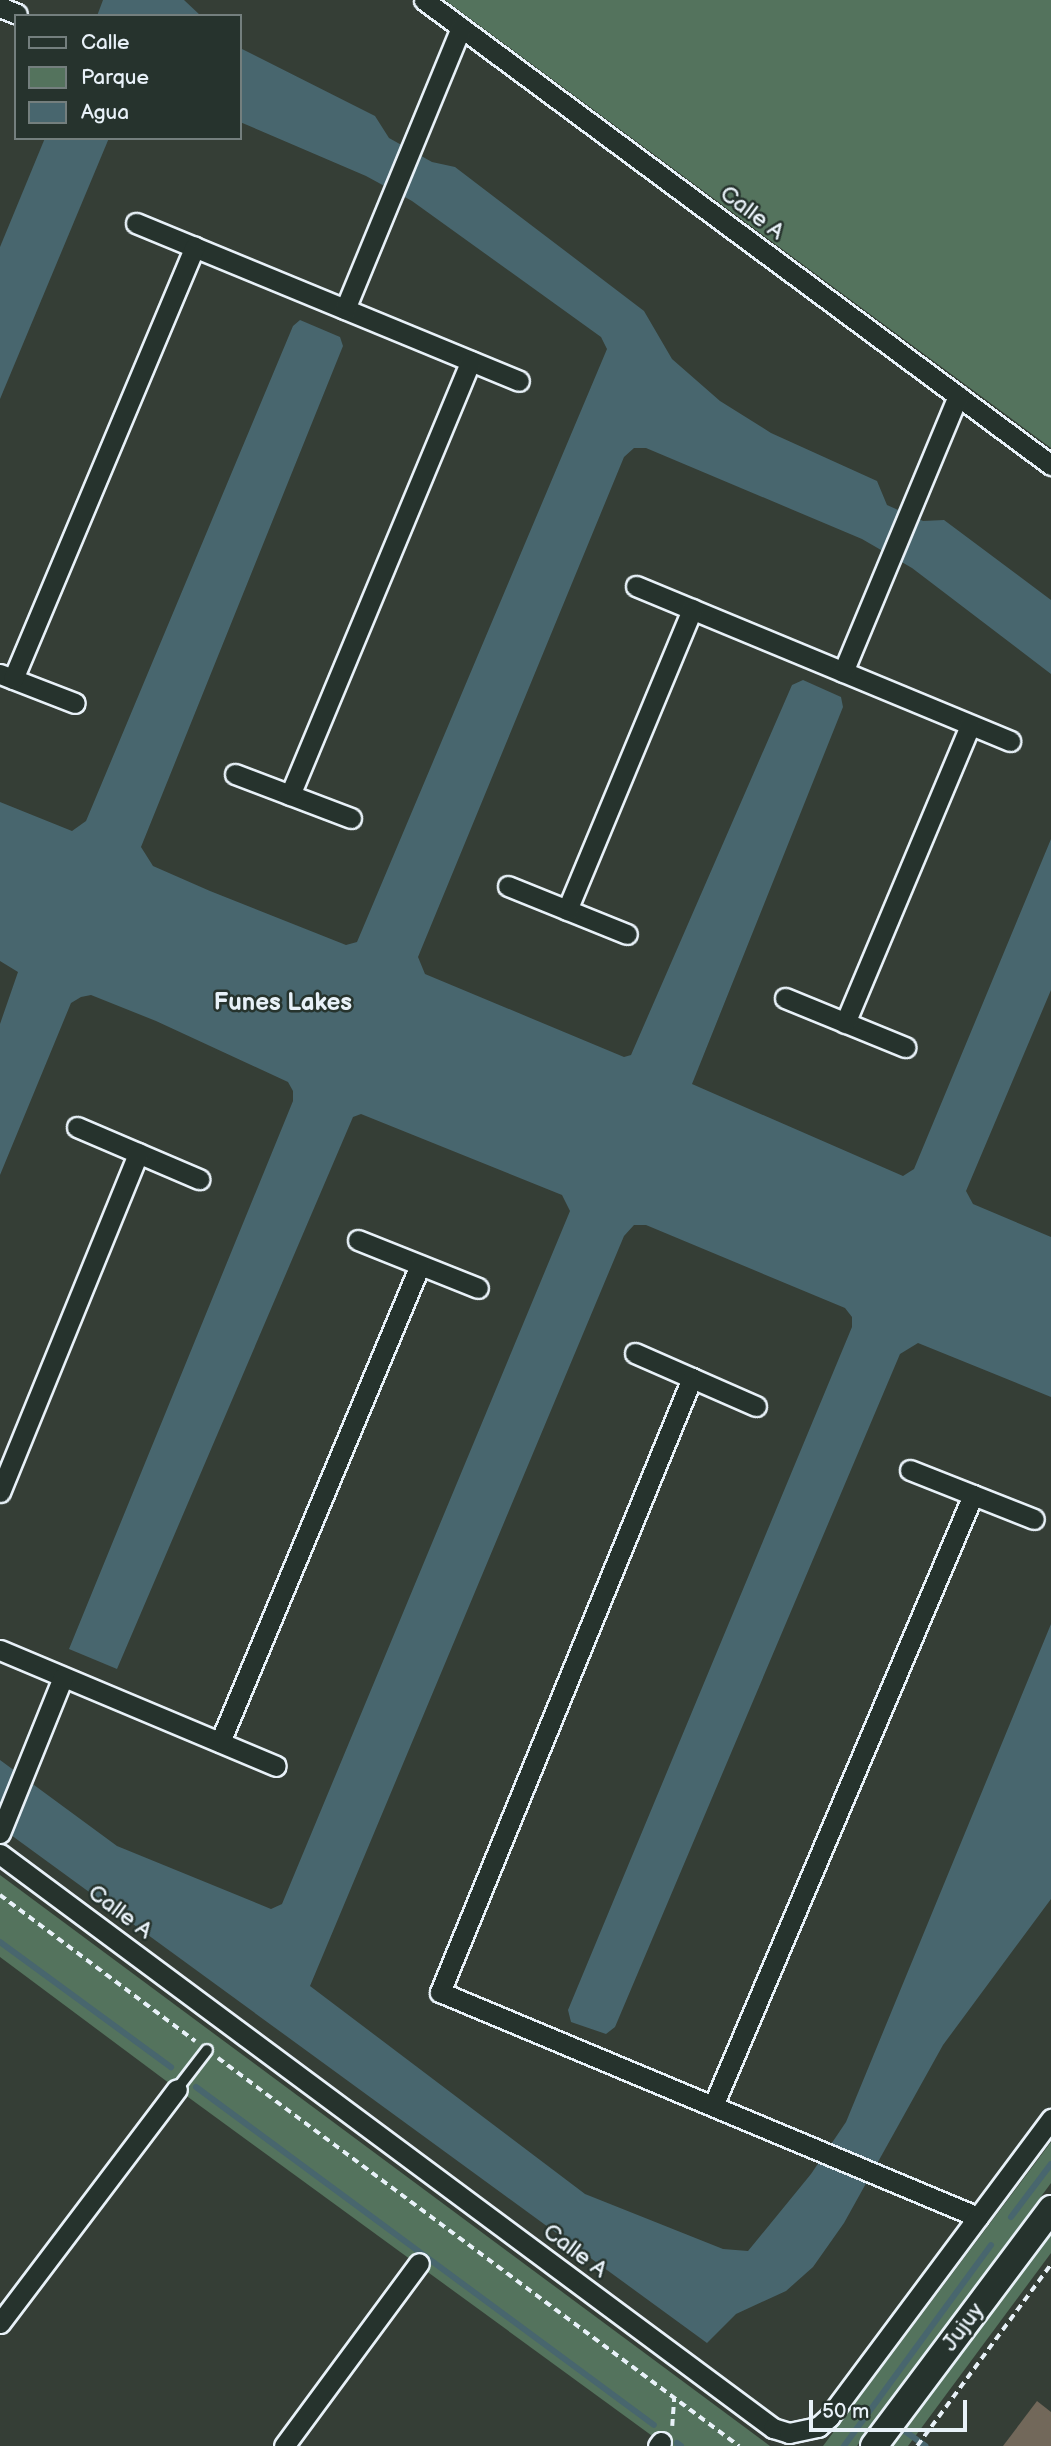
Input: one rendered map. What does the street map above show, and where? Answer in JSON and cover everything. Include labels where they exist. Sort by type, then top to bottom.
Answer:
[{"type":"street","name":"Calle A","points":[[424,0],[1051,465]]},
{"type":"street","points":[[345,309],[461,28]]},
{"type":"street","points":[[136,223],[519,381]]},
{"type":"street","points":[[75,703],[7,677],[194,247]]},
{"type":"street","points":[[290,795],[471,361]]},
{"type":"street","points":[[843,672],[958,396]]},
{"type":"street","points":[[636,586],[1010,741]]},
{"type":"street","points":[[567,910],[692,609]]},
{"type":"street","points":[[845,1023],[970,725]]},
{"type":"street","points":[[235,774],[351,818]]},
{"type":"street","points":[[508,886],[627,934]]},
{"type":"street","points":[[785,998],[905,1046]]},
{"type":"street","points":[[77,1127],[199,1180]]},
{"type":"street","points":[[0,1492],[138,1153]]},
{"type":"street","points":[[358,1240],[478,1288]]},
{"type":"street","points":[[220,1742],[420,1265]]},
{"type":"street","points":[[635,1353],[756,1406]]},
{"type":"street","points":[[692,1378],[440,1992],[978,2217]]},
{"type":"street","points":[[910,1470],[1034,1519]]},
{"type":"street","points":[[713,2106],[973,1495]]},
{"type":"street","points":[[0,1650],[276,1766]]},
{"type":"street","points":[[0,1833],[64,1677]]},
{"type":"street","name":"Calle A","points":[[0,1854],[773,2428],[803,2432],[829,2417],[1051,2119]]},
{"type":"street","points":[[0,2323],[177,2089]]},
{"type":"street","name":"Jujuy","points":[[874,2446],[1051,2209]]},
{"type":"street","points":[[284,2446],[419,2263]]},
{"type":"lane","points":[[177,2089],[207,2050]]},
{"type":"path","points":[[0,1895],[739,2446]]},
{"type":"path","points":[[917,2446],[1051,2264]]},
{"type":"path","points":[[659,2444],[672,2426],[674,2398]]},
{"type":"green space","points":[[445,0],[1051,0],[1051,448]]},
{"type":"green space","points":[[0,1875],[770,2446],[666,2446],[177,2089],[0,1957]]},
{"type":"green space","points":[[1051,2142],[1051,2183],[857,2446],[823,2446]]},
{"type":"green space","points":[[1051,2224],[1051,2253],[908,2446],[886,2446]]},
{"type":"water","points":[[103,0],[184,0],[199,14],[98,14]]},
{"type":"water","points":[[242,49],[375,116],[389,138],[432,162],[455,167],[644,311],[672,359],[720,401],[771,433],[877,481],[887,505],[923,521],[944,520],[1051,600],[1051,674],[912,568],[862,539],[646,448],[634,448],[624,457],[418,957],[425,974],[624,1057],[631,1055],[792,685],[803,680],[841,697],[843,707],[692,1084],[903,1176],[914,1169],[1051,839],[1051,990],[966,1191],[973,1204],[1051,1237],[1051,1397],[918,1343],[900,1354],[615,2027],[606,2034],[571,2022],[568,2010],[852,1327],[852,1317],[845,1308],[646,1225],[634,1225],[624,1236],[310,1986],[585,2194],[723,2249],[748,2251],[811,2174],[846,2122],[1051,1624],[1051,1899],[943,2045],[844,2223],[813,2267],[786,2291],[736,2314],[707,2343],[0,1827],[0,1760],[117,1846],[271,1909],[282,1904],[570,1211],[562,1195],[361,1114],[353,1117],[117,1669],[69,1649],[293,1101],[293,1091],[288,1082],[156,1021],[91,995],[81,997],[71,1003],[0,1175],[0,1024],[18,972],[0,961],[0,802],[72,831],[86,821],[293,326],[300,320],[340,337],[343,346],[141,847],[153,866],[346,945],[357,942],[607,349],[601,337],[412,201],[366,176],[242,123]]},
{"type":"water","points":[[44,140],[108,140],[0,399],[0,247]]},
{"type":"building","points":[[1037,2401],[1051,2412],[1051,2446],[1003,2446]]},
{"type":"waterway","points":[[0,1942],[171,2067]]},
{"type":"waterway","points":[[196,2087],[654,2425]]},
{"type":"waterway","points":[[1011,2217],[1051,2164]]},
{"type":"waterway","points":[[844,2446],[991,2245]]},
{"type":"waterway","points":[[902,2429],[925,2446]]},
{"type":"waterway","points":[[677,2443],[681,2446]]},
{"type":"district","name":"Funes Lakes","points":[[283,1003]]}]
